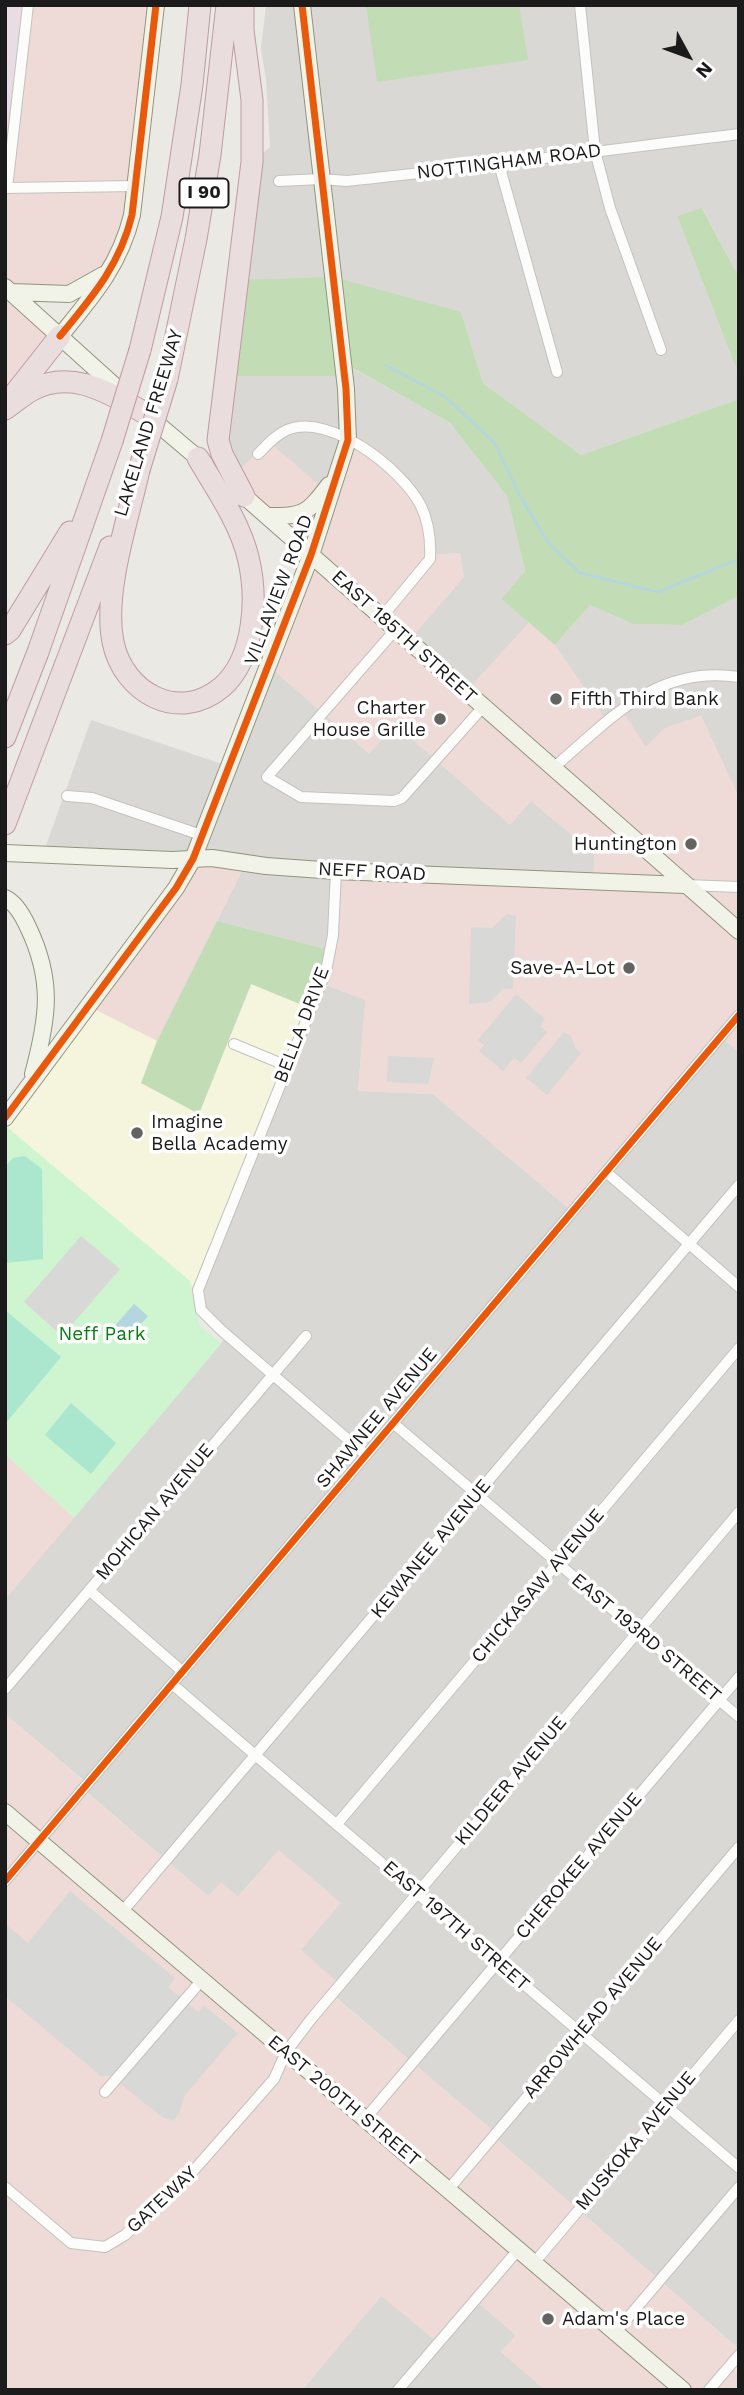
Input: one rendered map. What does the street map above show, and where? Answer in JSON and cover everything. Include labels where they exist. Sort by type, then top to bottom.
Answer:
[{"type":"highway","name":"LAKELAND FREEWAY","points":[[5,737],[43,640],[112,441],[140,350],[172,217],[200,5]]},
{"type":"highway","name":"LAKELAND FREEWAY","points":[[5,824],[139,470],[167,379],[211,155],[227,5]]},
{"type":"highway","points":[[243,5],[243,30],[252,100],[252,162],[218,440],[222,454],[244,496]]},
{"type":"highway","points":[[5,407],[60,336]]},
{"type":"highway","points":[[5,407],[32,389],[53,382],[70,381],[99,387],[145,413]]},
{"type":"highway","points":[[5,634],[66,541],[112,441]]},
{"type":"highway","points":[[139,470],[110,598],[113,643],[124,670],[141,690],[155,698],[188,702],[221,688],[234,673],[244,654],[253,592],[248,557],[233,517],[198,458]]},
{"type":"street","points":[[28,5],[6,188],[135,186]]},
{"type":"street","points":[[60,336],[113,267],[128,232],[156,5]]},
{"type":"street","name":"VILLAVIEW ROAD","points":[[5,1118],[176,888],[193,859],[311,555],[348,440],[346,388],[302,5]]},
{"type":"street","points":[[580,5],[595,151],[610,208],[662,350]]},
{"type":"street","name":"NOTTINGHAM ROAD","points":[[279,181],[346,181],[739,134]]},
{"type":"street","points":[[499,164],[557,372]]},
{"type":"street","points":[[8,290],[69,294],[96,280],[113,267]]},
{"type":"street","name":"EAST 185TH STREET","points":[[8,290],[145,413],[267,516],[739,931]]},
{"type":"street","points":[[258,454],[273,438],[289,429],[310,427],[324,430],[348,440],[390,466],[420,503],[428,522],[430,559],[382,617]]},
{"type":"street","points":[[267,516],[294,516],[304,513],[314,505],[337,475]]},
{"type":"street","points":[[396,629],[267,777],[301,797],[394,801],[402,798],[482,707]]},
{"type":"street","points":[[552,769],[634,699],[666,683],[698,674],[739,677]]},
{"type":"street","points":[[67,796],[92,798],[204,836]]},
{"type":"street","name":"NEFF ROAD","points":[[5,853],[172,860],[212,858],[266,866],[336,871],[739,887]]},
{"type":"street","name":"BELLA DRIVE","points":[[272,1375],[201,1310],[198,1290],[326,971],[333,934],[336,871]]},
{"type":"street","points":[[5,898],[11,900],[23,917],[39,950],[47,987],[45,1030],[29,1086]]},
{"type":"street","name":"SHAWNEE AVENUE","points":[[5,1881],[739,1015]]},
{"type":"street","points":[[234,1044],[287,1066]]},
{"type":"street","points":[[606,1172],[739,1287]]},
{"type":"street","name":"KEWANEE AVENUE","points":[[122,1912],[739,1185]]},
{"type":"street","name":"MOHICAN AVENUE","points":[[5,1689],[306,1336]]},
{"type":"street","name":"CHICKASAW AVENUE","points":[[337,1824],[739,1348]]},
{"type":"street","points":[[272,1375],[366,1455]]},
{"type":"street","name":"EAST 193RD STREET","points":[[393,1423],[739,1717]]},
{"type":"street","name":"KILDEER AVENUE","points":[[286,2052],[416,1893],[739,1512]]},
{"type":"street","points":[[89,1590],[183,1672]]},
{"type":"street","name":"CHEROKEE AVENUE","points":[[365,2119],[739,1677]]},
{"type":"street","name":"EAST 197TH STREET","points":[[172,1684],[739,2168]]},
{"type":"street","name":"EAST 200TH STREET","points":[[5,1812],[683,2390]]},
{"type":"street","name":"ARROWHEAD AVENUE","points":[[448,2190],[739,1847]]},
{"type":"street","points":[[105,2092],[202,1980]]},
{"type":"street","name":"MUSKOKA AVENUE","points":[[534,2263],[739,2020]]},
{"type":"street","name":"GATEWAY","points":[[5,2187],[71,2243],[105,2247],[125,2235],[195,2169],[274,2079],[286,2052]]},
{"type":"street","points":[[615,2333],[739,2187]]},
{"type":"street","points":[[398,2390],[518,2250]]},
{"type":"street","points":[[709,2390],[739,2354]]},
{"type":"shaded area","points":[[5,5],[28,5],[5,188]]},
{"type":"shaded area","points":[[28,5],[156,5],[122,249],[86,286],[13,293],[60,336],[5,405],[5,188]]},
{"type":"shaded area","points":[[266,5],[739,5],[739,277],[703,209],[677,216],[739,376],[739,399],[581,455],[483,383],[461,312],[238,280],[252,162],[270,147],[266,79],[261,49]]},
{"type":"shaded area","points":[[343,363],[450,423],[507,496],[525,571],[501,599],[529,623],[466,692],[409,641],[460,553],[430,555],[331,494],[258,454],[233,476],[222,454],[226,376],[344,376]]},
{"type":"shaded area","points":[[348,440],[371,453],[420,503],[430,555],[460,553],[464,577],[409,641],[466,692],[529,623],[555,645],[607,722],[622,710],[646,747],[665,728],[701,716],[739,798],[739,1052],[721,1037],[572,1211],[433,1094],[358,1091],[365,1000],[321,983],[326,971],[336,871],[593,880],[595,854],[531,801],[510,825],[395,724],[369,754],[268,665],[311,555],[233,476],[269,442],[330,494]]},
{"type":"shaded area","points":[[739,596],[739,798],[701,716],[665,728],[646,747],[607,722],[555,645],[590,605],[633,624],[682,625]]},
{"type":"shaded area","points":[[268,665],[369,753],[395,724],[510,824],[531,801],[595,854],[593,881],[330,950],[217,921],[245,864],[43,854],[91,720],[228,766]]},
{"type":"shaded area","points":[[193,859],[246,863],[157,1041],[88,1006]]},
{"type":"shaded area","points":[[507,914],[516,916],[513,989],[503,989],[491,1002],[469,1004],[471,927],[492,928]]},
{"type":"shaded area","points":[[321,983],[366,1000],[358,1091],[433,1094],[572,1211],[721,1037],[739,1052],[739,2349],[493,2136],[495,2133],[332,1994],[301,1950],[279,1850],[238,1897],[208,1896],[83,1789],[87,1783],[5,1714],[5,1599],[227,1336],[201,1310],[198,1290]]},
{"type":"shaded area","name":"Imagine Bella Academy","points":[[252,984],[312,1009],[198,1290],[5,1127],[5,1118],[88,1006],[157,1041],[142,1083],[231,1035]]},
{"type":"shaded area","points":[[516,994],[545,1019],[540,1026],[547,1032],[521,1063],[514,1058],[503,1071],[479,1051],[484,1045],[478,1040]]},
{"type":"shaded area","points":[[564,1032],[571,1036],[575,1048],[581,1053],[547,1095],[526,1078]]},
{"type":"shaded area","points":[[388,1056],[434,1058],[428,1084],[387,1082]]},
{"type":"shaded area","points":[[81,1236],[120,1269],[62,1336],[24,1302]]},
{"type":"shaded area","points":[[5,1454],[74,1518],[5,1599]]},
{"type":"shaded area","points":[[5,1714],[87,1784],[83,1790],[208,1896],[221,1882],[239,1897],[279,1850],[341,1903],[301,1950],[340,1984],[332,1995],[496,2133],[494,2137],[739,2349],[739,2355],[730,2366],[739,2374],[739,2390],[545,2390],[501,2352],[516,2335],[475,2300],[438,2343],[381,2296],[302,2390],[5,2390]]},
{"type":"shaded area","points":[[70,1891],[175,1978],[168,1987],[198,2012],[204,2006],[238,2033],[185,2095],[174,2121],[162,2117],[111,2076],[101,2076],[5,1996],[5,1924],[28,1943]]},
{"type":"shaded area","points":[[381,2296],[475,2300],[516,2335],[502,2352],[545,2390],[302,2390]]},
{"type":"green space","points":[[366,5],[519,5],[528,60],[377,82]]},
{"type":"green space","points":[[702,208],[739,277],[739,376],[677,216]]},
{"type":"green space","points":[[333,277],[461,312],[483,383],[581,455],[739,399],[739,596],[682,625],[633,624],[590,605],[555,645],[501,599],[525,571],[507,496],[450,423],[344,363],[345,376],[226,376],[238,280]]},
{"type":"green space","points":[[217,921],[330,950],[312,1009],[251,984],[199,1114],[141,1083],[157,1041]]},
{"type":"green space","name":"Neff Park","points":[[8,1128],[190,1281],[199,1325],[221,1344],[74,1518],[5,1454],[5,1131]]},
{"type":"green space","points":[[25,1156],[42,1169],[43,1259],[5,1263],[5,1167],[13,1158]]},
{"type":"green space","points":[[5,1310],[61,1357],[5,1424]]},
{"type":"green space","points":[[71,1403],[116,1443],[91,1474],[45,1435]]},
{"type":"water","points":[[134,1304],[148,1316],[126,1341],[112,1329]]},
{"type":"waterway","points":[[385,365],[444,396],[494,442],[520,496],[547,541],[580,573],[658,592],[739,559]]},
{"type":"cycle path","points":[[60,336],[104,280],[127,233],[132,215],[156,5]]},
{"type":"cycle path","points":[[5,1118],[176,888],[193,859],[311,555],[348,440],[346,389],[302,5]]},
{"type":"cycle path","points":[[5,1881],[739,1015]]},
{"type":"place","name":"Fifth Third Bank","points":[[556,699]]},
{"type":"place","name":"Charter House Grille","points":[[440,719]]},
{"type":"place","name":"Huntington","points":[[691,844]]},
{"type":"place","name":"Save-A-Lot","points":[[629,968]]},
{"type":"place","name":"Imagine Bella Academy","points":[[137,1133]]},
{"type":"place","name":"Adam's Place","points":[[548,2319]]}]
